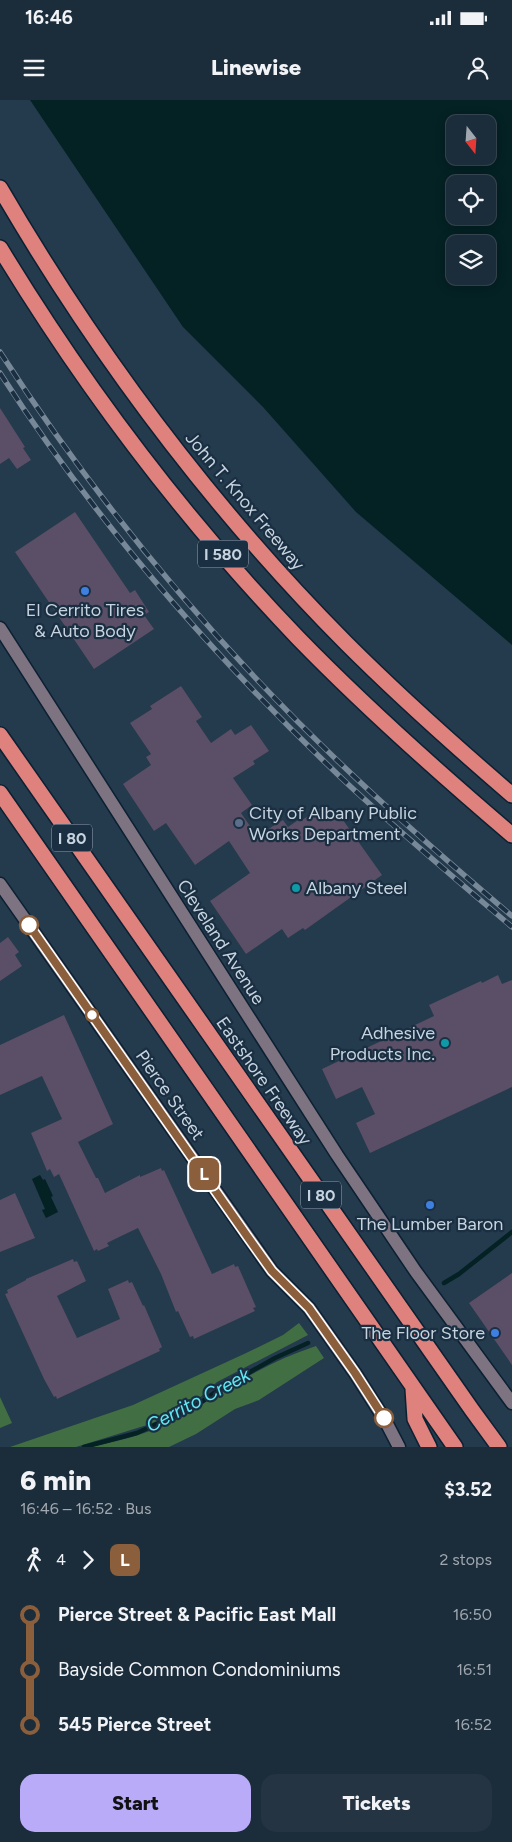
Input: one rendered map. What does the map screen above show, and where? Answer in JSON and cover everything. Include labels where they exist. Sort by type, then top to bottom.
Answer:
[{"type":"highway","name":"John T. Knox Freeway","points":[[0,188],[55,279],[108,358],[160,429],[222,506],[284,578],[347,644],[413,707],[512,795]]},
{"type":"highway","name":"I 580","points":[[0,248],[59,340],[109,411],[164,483],[233,566],[297,637],[375,714],[512,835]]},
{"type":"highway","name":"Eastshore Freeway","points":[[0,735],[499,1447]]},
{"type":"highway","name":"I 80","points":[[0,793],[412,1388],[455,1447]]},
{"type":"highway","points":[[412,1388],[415,1419],[430,1447]]},
{"type":"street","name":"Cleveland Avenue","points":[[0,628],[337,1155],[416,1272],[512,1403]]},
{"type":"street","name":"Pierce Street","points":[[0,884],[267,1264],[309,1308],[347,1361],[385,1420],[399,1447]]},
{"type":"green space","points":[[299,1323],[308,1335],[217,1382],[195,1402],[177,1413],[147,1425],[76,1447],[10,1447],[133,1405],[283,1335]]},
{"type":"green space","points":[[316,1346],[324,1358],[259,1400],[235,1409],[196,1434],[169,1447],[90,1447],[128,1438],[165,1425],[188,1414],[216,1395],[255,1373],[291,1355]]},
{"type":"green space","points":[[0,1397],[12,1423],[0,1428]]},
{"type":"shaded area","points":[[30,100],[512,100],[512,645],[356,512],[263,407],[183,327]]},
{"type":"shaded area","points":[[40,1175],[43,1180],[45,1179],[58,1212],[46,1218],[42,1210],[45,1209],[32,1179]]},
{"type":"building","points":[[0,408],[25,447],[23,448],[31,460],[17,469],[9,458],[0,464]]},
{"type":"building","name":"El Cerrito Tires & Auto Body","points":[[75,512],[130,593],[135,590],[149,612],[144,615],[154,629],[94,669],[15,552]]},
{"type":"building","points":[[181,686],[202,717],[196,721],[211,743],[231,729],[235,735],[251,725],[269,751],[253,761],[255,764],[233,778],[252,805],[241,813],[257,836],[283,820],[288,827],[320,808],[328,819],[338,813],[382,875],[305,930],[303,928],[288,938],[282,929],[246,954],[210,901],[250,873],[229,841],[195,865],[166,823],[154,831],[123,784],[151,765],[146,757],[151,754],[130,723],[152,709],[150,706]]},
{"type":"building","points":[[8,937],[19,952],[15,955],[22,966],[0,981],[0,943]]},
{"type":"building","name":"Adhesive Products Inc.","points":[[498,975],[502,984],[512,980],[512,1087],[370,1153],[356,1123],[375,1114],[362,1087],[336,1099],[322,1069],[434,1016],[429,1005]]},
{"type":"building","points":[[64,1015],[113,1124],[78,1142],[105,1193],[140,1175],[140,1177],[161,1168],[162,1171],[164,1170],[212,1274],[234,1264],[235,1267],[238,1266],[256,1307],[253,1308],[255,1311],[194,1339],[193,1336],[190,1337],[178,1311],[176,1312],[161,1274],[138,1228],[107,1243],[109,1246],[94,1251],[59,1174],[54,1177],[50,1169],[47,1171],[31,1133],[62,1119],[42,1076],[0,1095],[0,1045]]},
{"type":"building","points":[[15,1193],[35,1238],[0,1252],[0,1200]]},
{"type":"building","points":[[73,1259],[74,1262],[77,1261],[86,1281],[57,1296],[77,1338],[120,1319],[108,1289],[128,1280],[129,1283],[132,1282],[144,1305],[162,1347],[159,1349],[160,1351],[57,1399],[44,1379],[5,1294],[8,1293],[7,1290],[26,1279]]},
{"type":"building","points":[[512,1273],[512,1365],[469,1303]]},
{"type":"waterway","name":"Cerrito Creek","points":[[444,1283],[459,1274],[512,1232]]},
{"type":"waterway","name":"Cerrito Creek","points":[[84,1447],[137,1433],[196,1406],[218,1390],[275,1358],[308,1343]]},
{"type":"railway","points":[[0,352],[39,410],[122,523],[212,631],[309,733],[359,781],[512,916]]},
{"type":"railway","points":[[0,373],[38,429],[119,538],[208,642],[302,740],[351,787],[512,927]]},
{"type":"bus line","name":"L","points":[[29,925],[272,1271],[309,1308],[384,1418]]},
{"type":"place","name":"El Cerrito Tires & Auto Body","points":[[85,591]]},
{"type":"place","name":"City of Albany Public Works Department","points":[[239,823]]},
{"type":"place","name":"Albany Steel","points":[[296,888]]},
{"type":"place","name":"Adhesive Products Inc.","points":[[445,1043]]},
{"type":"place","name":"The Lumber Baron","points":[[430,1205]]},
{"type":"place","name":"The Floor Store","points":[[495,1333]]}]
